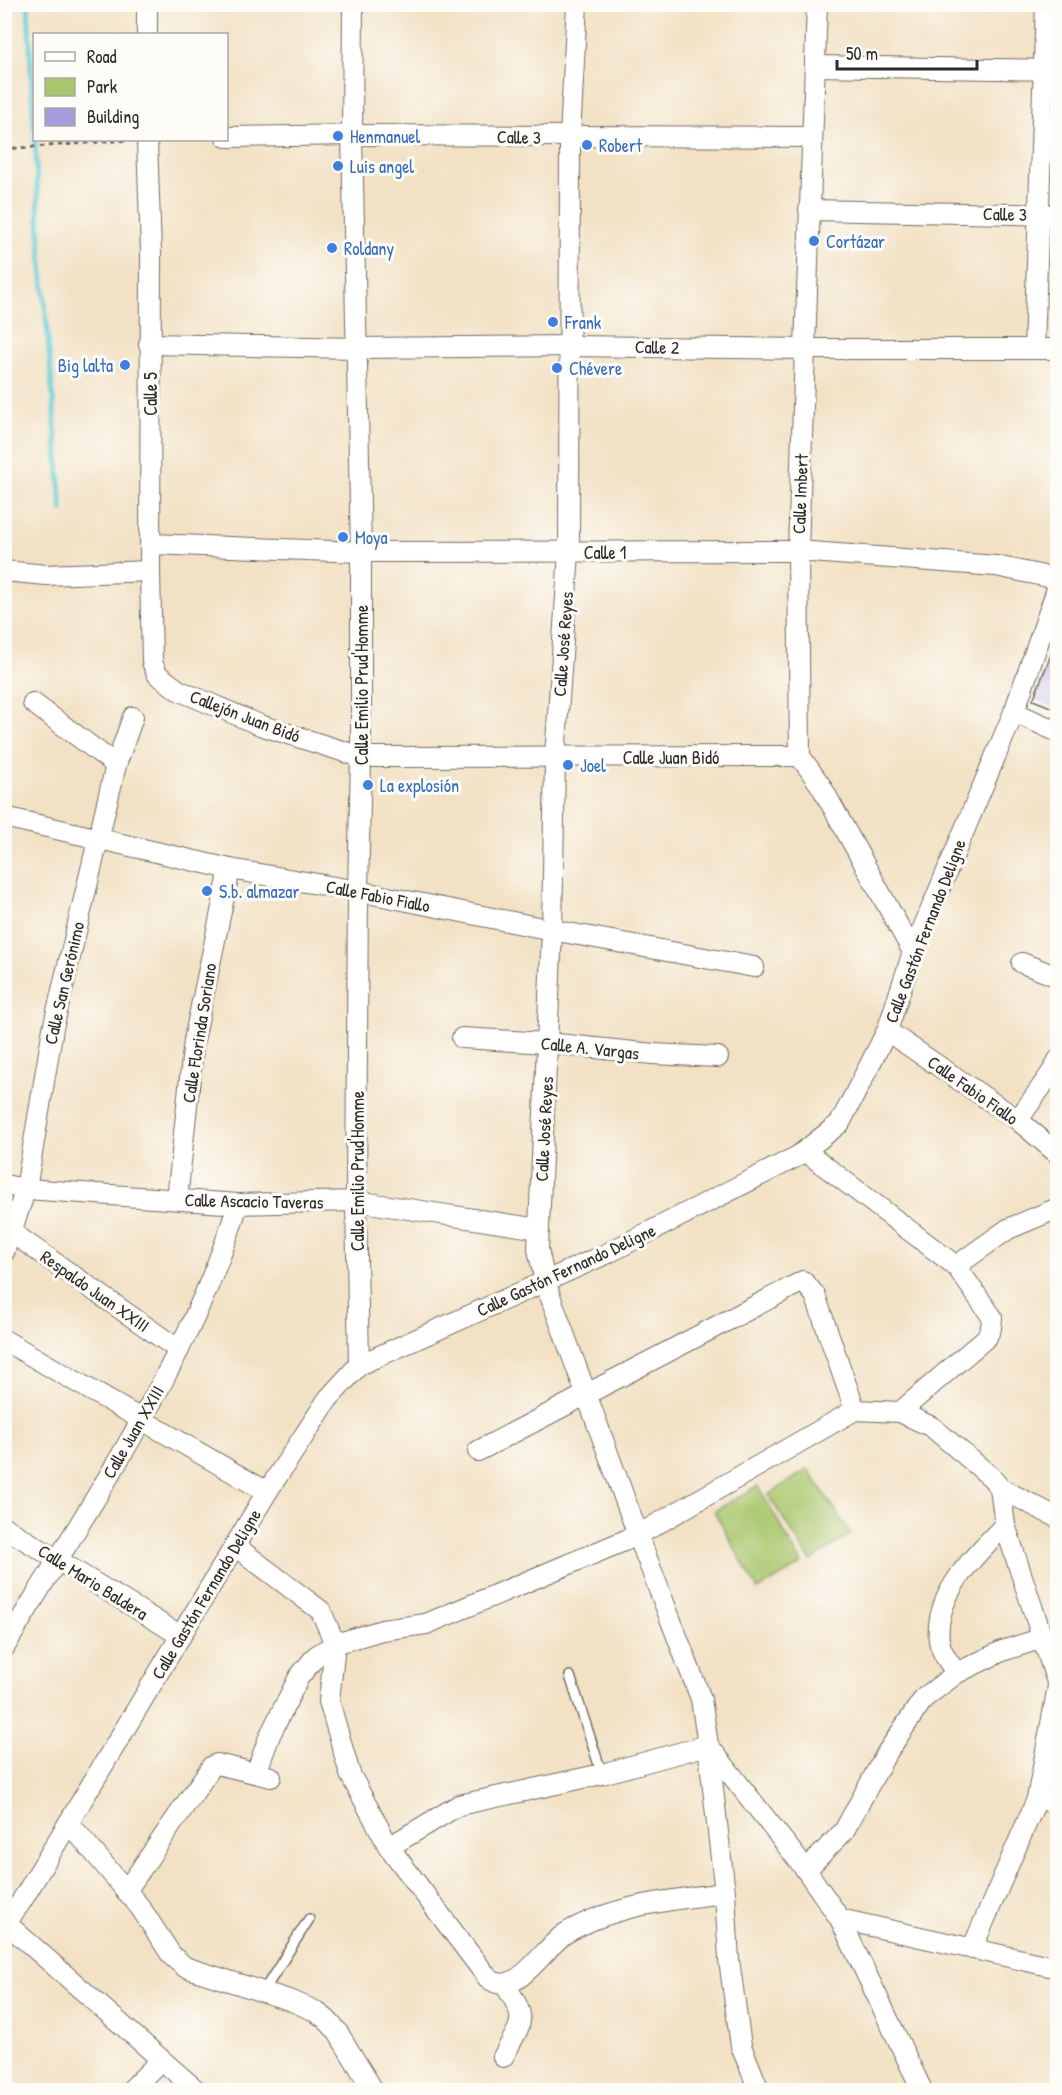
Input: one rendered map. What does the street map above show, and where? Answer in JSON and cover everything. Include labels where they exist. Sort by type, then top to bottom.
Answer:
[{"type":"street","points":[[147,4],[147,33]]},
{"type":"street","name":"Calle Emilio Prud'Homme","points":[[353,4],[352,135],[358,348],[362,757],[358,891],[356,1201],[359,1365]]},
{"type":"street","name":"Calle José Reyes","points":[[577,4],[570,137],[569,552],[555,758],[552,930],[538,1249],[545,1282],[700,1699],[708,1745],[725,1893],[729,1960],[741,2046],[759,2091]]},
{"type":"street","name":"Calle Imbert","points":[[800,756],[798,551],[817,4]]},
{"type":"street","points":[[1034,349],[1038,214],[1051,70],[1046,4]]},
{"type":"street","points":[[815,66],[1051,70]]},
{"type":"street","name":"Calle 3","points":[[228,137],[352,135],[811,137]]},
{"type":"street","name":"Calle 5","points":[[147,141],[151,252],[150,571],[153,649]]},
{"type":"street","name":"Calle 3","points":[[809,210],[1058,215]]},
{"type":"street","name":"Calle 2","points":[[149,344],[358,348],[570,346],[1058,349]]},
{"type":"street","name":"Calle 1","points":[[151,544],[361,552],[798,551],[996,566],[1058,579]]},
{"type":"street","points":[[4,572],[45,575],[150,571]]},
{"type":"street","name":"Calle Gastón Fernando Deligne","points":[[6,1925],[267,1492],[328,1399],[359,1365],[606,1254],[798,1156],[840,1123],[887,1031],[914,952],[1014,712],[1058,586]]},
{"type":"street","name":"Callejón Juan Bidó","points":[[153,649],[152,662],[158,674],[178,690],[260,725],[362,757]]},
{"type":"street","points":[[33,704],[116,765]]},
{"type":"street","points":[[1014,712],[1058,732]]},
{"type":"street","name":"Calle San Gerónimo","points":[[4,1252],[26,1189],[52,1028],[116,765],[133,717]]},
{"type":"street","points":[[800,756],[821,786],[914,952]]},
{"type":"street","name":"Calle Juan Bidó","points":[[362,757],[800,756]]},
{"type":"street","name":"Calle Fabio Fiallo","points":[[4,817],[230,869],[358,891],[754,967]]},
{"type":"street","name":"Calle Florinda Soriano","points":[[177,1200],[194,1040],[230,869]]},
{"type":"street","points":[[1022,963],[1058,977]]},
{"type":"street","name":"Calle Fabio Fiallo","points":[[887,1031],[1018,1120],[1058,1154]]},
{"type":"street","name":"Calle A. Vargas","points":[[462,1038],[548,1043],[653,1054],[718,1057]]},
{"type":"street","points":[[1018,1120],[1058,1060]]},
{"type":"street","points":[[805,1151],[956,1266],[992,1317],[991,1328],[987,1336],[900,1412]]},
{"type":"street","name":"Calle Ascacio Taveras","points":[[4,1185],[26,1189],[238,1204],[356,1201],[539,1228]]},
{"type":"street","name":"Calle Juan XXIII","points":[[4,1648],[142,1420],[179,1350],[223,1251],[238,1204]]},
{"type":"street","points":[[956,1266],[1008,1229],[1058,1208]]},
{"type":"street","name":"Respaldo Juan XXIII","points":[[11,1232],[179,1350]]},
{"type":"street","points":[[478,1451],[803,1281],[815,1294],[855,1410]]},
{"type":"street","points":[[4,1340],[267,1492]]},
{"type":"street","points":[[126,1891],[212,1766],[217,1764],[264,1775],[270,1735],[299,1677],[316,1656],[334,1644],[382,1630],[426,1624],[638,1535],[855,1410],[900,1412],[932,1427],[991,1477],[1000,1488],[1058,1518]]},
{"type":"street","points":[[972,1949],[1037,1799],[1058,1685],[1005,1525],[1000,1488]]},
{"type":"street","points":[[957,1673],[946,1659],[939,1642],[940,1613],[957,1580],[982,1548],[1005,1525]]},
{"type":"street","name":"Calle Mario Baldera","points":[[4,1527],[181,1636]]},
{"type":"street","points":[[235,1546],[321,1611],[334,1644],[329,1701],[350,1774],[389,1847],[488,1978],[496,1984],[505,1985],[518,1980],[553,1942],[590,1921],[652,1902],[725,1893]]},
{"type":"street","points":[[806,1870],[844,1831],[886,1755],[924,1698],[957,1673],[1002,1651],[1043,1638]]},
{"type":"street","points":[[389,1847],[459,1805],[602,1774],[708,1745],[806,1870],[840,1919],[922,2091]]},
{"type":"street","points":[[1037,1799],[1058,1803]]},
{"type":"street","points":[[69,1823],[140,1907],[172,1956],[185,1967],[292,2001],[315,2011],[337,2031],[373,2091]]},
{"type":"street","points":[[840,1919],[1058,1968]]},
{"type":"street","points":[[6,1925],[196,2091]]},
{"type":"street","points":[[503,2057],[519,2026],[522,2013],[505,1985]]},
{"type":"street","points":[[131,2091],[161,2060]]},
{"type":"lane","points":[[570,1676],[602,1774]]},
{"type":"lane","points":[[263,1992],[309,1919]]},
{"type":"path","points":[[4,149],[118,141]]},
{"type":"green space","points":[[808,1469],[851,1534],[811,1561],[768,1495]]},
{"type":"green space","points":[[758,1486],[802,1564],[758,1590],[714,1511]]},
{"type":"building","points":[[1058,640],[1058,710],[1033,700]]},
{"type":"waterway","points":[[28,4],[33,110]]},
{"type":"waterway","points":[[35,141],[40,241],[62,510]]},
{"type":"place","name":"Henmanuel","points":[[338,136]]},
{"type":"place","name":"Robert","points":[[587,145]]},
{"type":"place","name":"Luis angel","points":[[338,166]]},
{"type":"place","name":"Cortázar","points":[[814,241]]},
{"type":"place","name":"Roldany","points":[[332,248]]},
{"type":"place","name":"Frank","points":[[553,322]]},
{"type":"place","name":"Big lalta","points":[[125,365]]},
{"type":"place","name":"Chévere","points":[[557,368]]},
{"type":"place","name":"Moya","points":[[343,537]]},
{"type":"place","name":"Joel","points":[[568,765]]},
{"type":"place","name":"La explosión","points":[[368,785]]},
{"type":"place","name":"S.b. almazar","points":[[207,891]]}]
